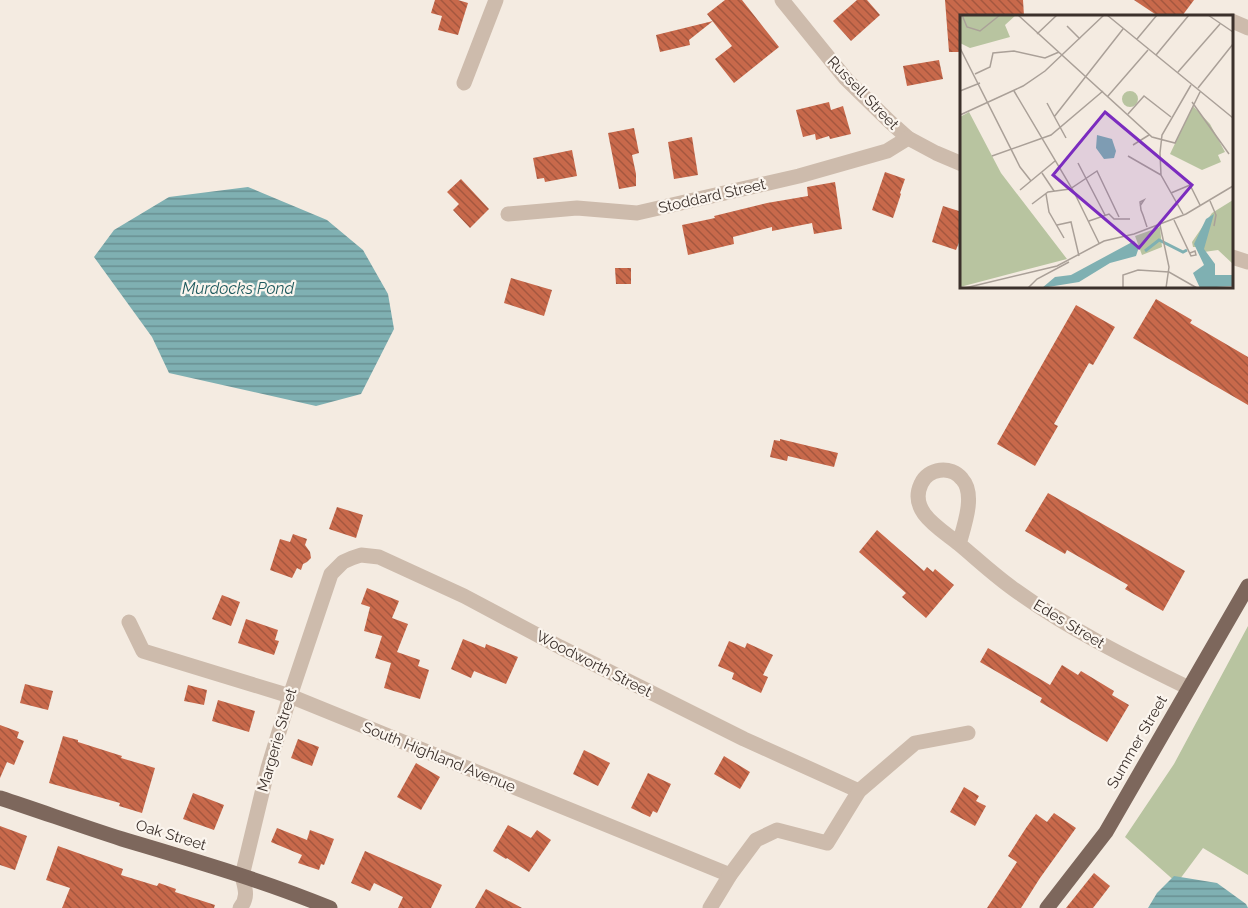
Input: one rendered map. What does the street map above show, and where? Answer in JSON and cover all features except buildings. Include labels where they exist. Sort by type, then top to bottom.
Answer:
[{"type":"main road","name":"Summer Street","points":[[1047,908],[1106,832],[1248,586]]},
{"type":"main road","name":"Oak Street","points":[[0,798],[242,876],[330,908]]},
{"type":"street","points":[[464,83],[496,0]]},
{"type":"street","name":"Russell Street","points":[[782,0],[846,80],[908,138],[960,163]]},
{"type":"street","points":[[1233,21],[1248,28]]},
{"type":"street","name":"Stoddard Street","points":[[508,213],[577,208],[637,213],[799,176],[887,151],[908,138]]},
{"type":"street","points":[[1233,257],[1248,262]]},
{"type":"street","name":"Edes Street","points":[[959,544],[969,496],[968,488],[958,474],[951,470],[932,473],[924,478],[917,499],[924,516],[996,576],[1046,612],[1113,650],[1189,688]]},
{"type":"street","name":"Woodworth Street","points":[[331,574],[343,562],[352,558],[361,555],[379,557],[464,596],[744,739],[859,791]]},
{"type":"street","name":"Margerie Street","points":[[240,908],[247,893],[242,876],[268,768],[331,574]]},
{"type":"street","name":"South Highland Avenue","points":[[129,622],[143,651],[290,696],[730,875]]},
{"type":"street","points":[[710,908],[730,875],[756,840],[777,830],[827,843],[859,791],[915,743],[968,733]]},
{"type":"green space","points":[[1248,626],[1248,875],[1203,848],[1177,883],[1125,837],[1174,764]]},
{"type":"water","name":"Murdocks Pond","points":[[248,187],[327,220],[363,250],[388,294],[394,329],[361,394],[316,406],[169,373],[152,337],[94,257],[114,230],[169,197]]},
{"type":"water","points":[[1174,876],[1217,883],[1246,904],[1248,908],[1148,908],[1157,893]]}]
